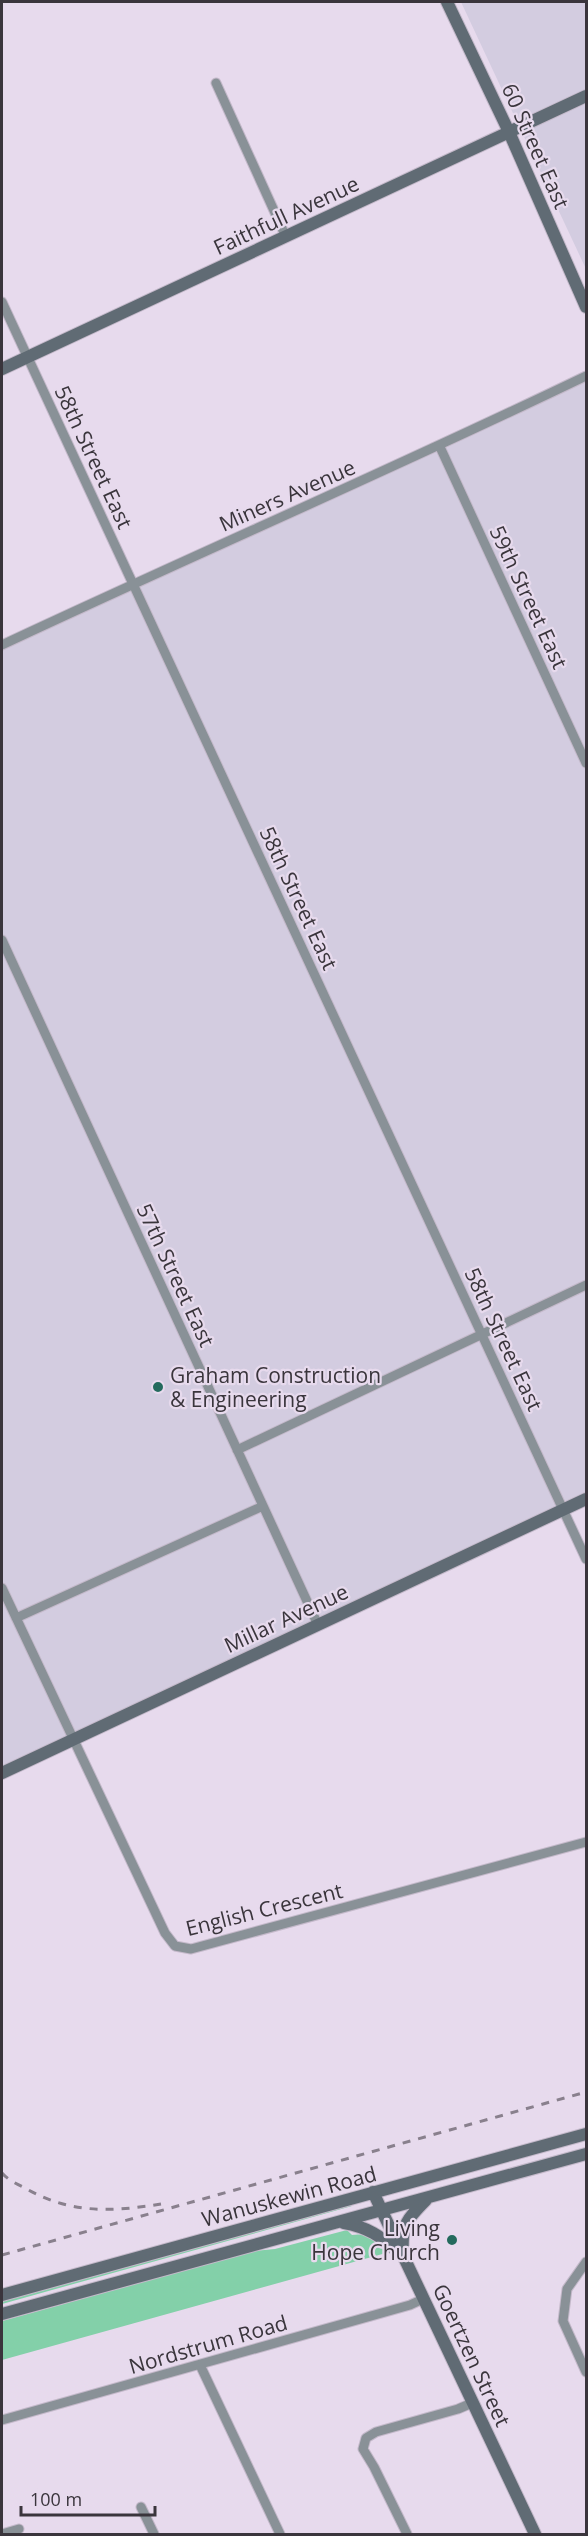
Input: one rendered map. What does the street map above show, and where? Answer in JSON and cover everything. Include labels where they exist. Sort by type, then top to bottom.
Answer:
[{"type":"street","name":"60 Street East","points":[[447,2],[509,132],[586,307]]},
{"type":"street","points":[[216,83],[286,237]]},
{"type":"street","name":"Faithfull Avenue","points":[[2,369],[586,96]]},
{"type":"street","name":"58th Street East","points":[[2,302],[564,1510]]},
{"type":"street","name":"Miners Avenue","points":[[2,645],[133,583],[440,447],[586,376]]},
{"type":"street","name":"59th Street East","points":[[440,447],[586,763]]},
{"type":"street","name":"57th Street East","points":[[2,940],[318,1625]]},
{"type":"street","points":[[237,1450],[586,1285]]},
{"type":"street","name":"Millar Avenue","points":[[2,1773],[586,1499]]},
{"type":"street","points":[[15,1618],[263,1506]]},
{"type":"street","points":[[564,1510],[586,1559]]},
{"type":"street","points":[[2,1588],[74,1738]]},
{"type":"street","name":"English Crescent","points":[[74,1738],[165,1934],[175,1947],[183,1949],[586,1842]]},
{"type":"street","name":"Wanuskewin Road","points":[[2,2295],[586,2134]]},
{"type":"street","name":"Wanuskewin Road","points":[[2,2314],[586,2154]]},
{"type":"street","name":"Goertzen Street","points":[[372,2193],[535,2535]]},
{"type":"street","points":[[404,2257],[402,2238],[408,2218],[428,2198]]},
{"type":"street","points":[[341,2222],[375,2232],[404,2257]]},
{"type":"street","points":[[586,2262],[567,2289],[563,2321],[586,2372]]},
{"type":"street","name":"Nordstrum Road","points":[[2,2420],[410,2306],[423,2300]]},
{"type":"street","points":[[200,2365],[280,2535]]},
{"type":"street","points":[[407,2535],[363,2449],[366,2438],[376,2432],[472,2403]]},
{"type":"street","points":[[141,2507],[154,2535]]},
{"type":"street","points":[[2,2534],[19,2529]]},
{"type":"shaded area","points":[[461,2],[586,2],[586,269]]},
{"type":"shaded area","points":[[586,376],[586,1499],[2,1773],[2,645]]},
{"type":"green space","points":[[345,2206],[352,2206],[2,2304],[2,2300]]},
{"type":"green space","points":[[347,2230],[352,2235],[358,2234],[371,2238],[386,2253],[2,2360],[2,2321],[254,2251],[275,2249]]},
{"type":"railway","points":[[2,2255],[586,2092]]},
{"type":"railway","points":[[2,2173],[13,2182],[42,2196],[75,2207],[125,2209],[161,2204]]},
{"type":"place","name":"Graham Construction & Engineering","points":[[158,1387]]},
{"type":"place","name":"Living Hope Church","points":[[452,2240]]}]
